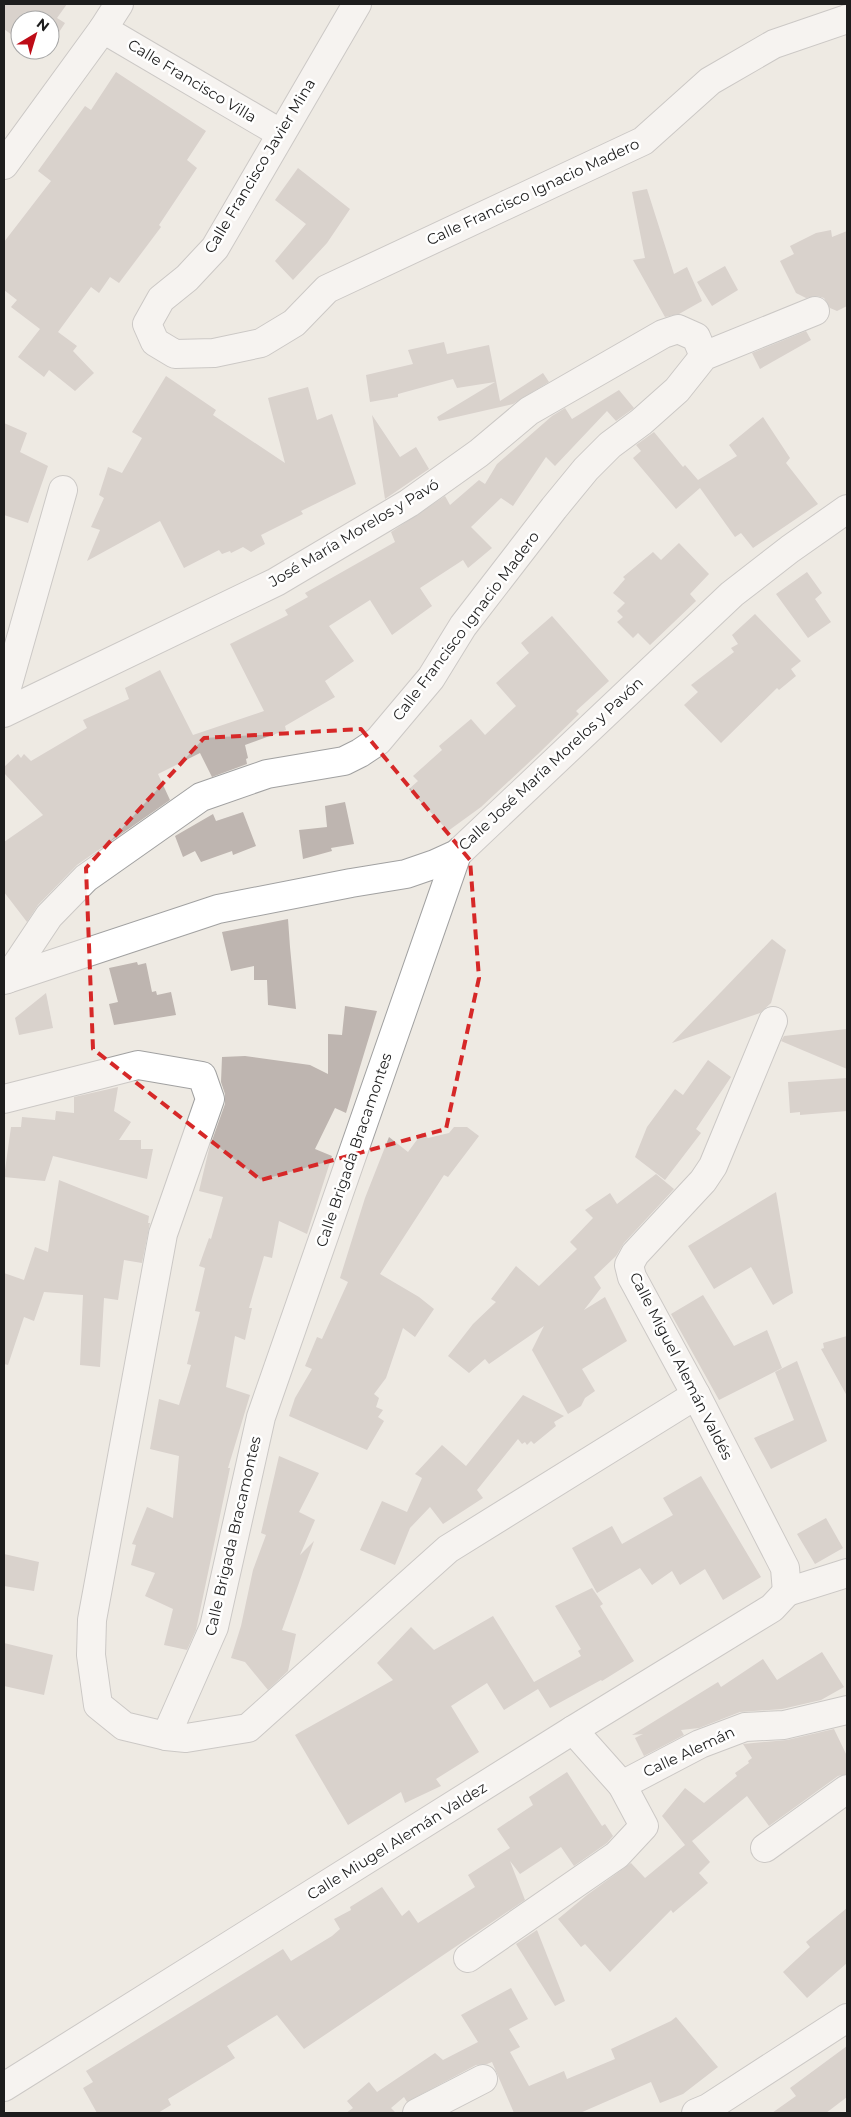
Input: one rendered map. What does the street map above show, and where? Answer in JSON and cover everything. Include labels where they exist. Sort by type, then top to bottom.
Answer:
[{"type":"street","points":[[4,165],[120,4]]},
{"type":"street","name":"Calle Francisco Javier Mina","points":[[214,353],[175,354],[155,342],[147,324],[161,299],[187,278],[215,248],[280,133],[357,4]]},
{"type":"street","name":"Calle Francisco Ignacio Madero","points":[[214,353],[261,343],[294,323],[327,289],[643,141],[710,81],[774,44],[847,19]]},
{"type":"street","name":"Calle Francisco Villa","points":[[103,29],[280,133]]},
{"type":"street","name":"Calle Francisco Ignacio Madero","points":[[5,980],[49,916],[86,878],[201,797],[267,774],[344,760],[360,753],[378,741],[431,678],[463,626],[586,469],[610,445],[641,422],[677,390],[704,356],[815,312]]},
{"type":"street","name":"José María Morelos y Pavó","points":[[4,713],[276,582],[409,503],[479,453],[530,411],[663,334],[678,329],[696,337],[704,356]]},
{"type":"street","points":[[4,698],[63,490]]},
{"type":"street","name":"Calle José María Morelos y Pavón","points":[[5,980],[218,909],[406,874],[456,854],[732,594],[790,549],[847,509]]},
{"type":"street","name":"Calle Brigada Bracamontes","points":[[166,1736],[214,1627],[261,1417],[456,854]]},
{"type":"street","name":"Calle Miguel Alemán Valdés","points":[[773,1022],[713,1166],[703,1181],[635,1254],[629,1265],[632,1277],[696,1395],[785,1568],[787,1592]]},
{"type":"street","points":[[4,1099],[138,1064],[202,1076],[210,1099],[163,1234],[92,1620],[91,1654],[98,1705],[124,1726],[166,1736],[186,1738],[248,1728],[448,1549],[696,1395]]},
{"type":"street","points":[[787,1592],[847,1573]]},
{"type":"street","name":"Calle Miugel Alemán Valdez","points":[[4,2087],[573,1730],[772,1608],[787,1592]]},
{"type":"street","name":"Calle Alemán","points":[[622,1784],[700,1744],[745,1727],[784,1725],[847,1710]]},
{"type":"street","points":[[468,1958],[617,1855],[644,1826],[622,1784],[573,1730]]},
{"type":"street","points":[[765,1848],[847,1789]]},
{"type":"street","points":[[704,2112],[847,2018]]},
{"type":"street","points":[[417,2113],[483,2079]]},
{"type":"highlighted area","points":[[361,729],[470,860],[479,978],[446,1129],[261,1180],[93,1049],[86,868],[204,738]]},
{"type":"building","points":[[4,4],[67,4],[60,14],[60,10],[10,10],[10,34],[4,29]]},
{"type":"building","points":[[60,20],[65,23],[60,31]]},
{"type":"building","points":[[116,72],[206,131],[187,160],[197,168],[159,225],[161,227],[119,283],[110,277],[99,293],[91,287],[58,332],[77,346],[73,351],[94,373],[75,391],[49,370],[44,377],[18,357],[40,329],[11,307],[17,300],[4,290],[4,242],[51,181],[38,171],[85,106],[91,110]]},
{"type":"building","points":[[298,168],[350,209],[327,243],[293,280],[275,261],[306,224],[275,200]]},
{"type":"building","points":[[647,189],[674,274],[687,267],[702,301],[679,314],[665,317],[633,260],[645,258],[632,192]]},
{"type":"building","points":[[831,230],[832,237],[847,231],[847,306],[837,311],[830,308],[824,298],[817,296],[806,298],[796,293],[780,261],[794,254],[790,246],[816,233]]},
{"type":"building","points":[[725,266],[738,290],[712,306],[697,282]]},
{"type":"building","points":[[806,331],[811,340],[760,369],[752,353]]},
{"type":"building","points":[[444,342],[447,354],[489,345],[500,401],[543,373],[549,382],[513,404],[439,421],[437,417],[495,382],[457,388],[453,379],[398,394],[398,397],[370,402],[366,375],[413,364],[408,350]]},
{"type":"building","points":[[166,376],[216,410],[213,415],[285,463],[268,398],[308,387],[317,420],[332,414],[356,484],[301,511],[303,514],[261,535],[265,544],[251,552],[243,547],[231,553],[230,551],[222,554],[219,550],[184,568],[160,521],[87,561],[100,530],[91,527],[104,498],[99,495],[108,467],[122,473],[142,438],[132,432]]},
{"type":"building","points":[[619,390],[634,408],[616,421],[607,411],[555,466],[546,457],[513,506],[501,498],[471,527],[492,548],[468,568],[463,560],[420,588],[432,606],[392,635],[370,600],[329,626],[354,661],[325,681],[335,697],[285,726],[286,730],[245,745],[248,758],[246,759],[247,764],[212,777],[200,753],[158,774],[170,800],[77,865],[38,905],[27,922],[4,892],[4,842],[43,815],[4,773],[4,767],[18,754],[21,758],[24,754],[31,761],[87,728],[83,720],[129,699],[125,688],[160,670],[193,735],[264,711],[230,644],[288,615],[285,610],[308,597],[305,593],[395,542],[391,532],[445,496],[450,505],[479,480],[485,484],[497,464],[552,416],[565,408],[572,419]]},
{"type":"building","points":[[372,415],[400,457],[416,447],[429,469],[385,499]]},
{"type":"building","points":[[763,417],[790,458],[786,463],[818,504],[753,548],[741,533],[735,537],[700,488],[676,509],[633,458],[641,451],[636,445],[654,432],[683,467],[685,465],[698,480],[737,456],[729,445]]},
{"type":"building","points":[[4,423],[27,433],[20,452],[48,466],[28,523],[4,515]]},
{"type":"building","points":[[679,543],[709,574],[690,594],[696,601],[650,645],[638,633],[633,638],[617,622],[623,617],[617,611],[625,603],[613,593],[625,579],[623,577],[653,552],[661,560]]},
{"type":"building","points":[[807,572],[822,593],[815,599],[831,622],[808,638],[776,594]]},
{"type":"building","points":[[755,614],[801,661],[791,669],[796,676],[779,690],[777,688],[721,743],[684,705],[698,692],[691,685],[734,652],[731,648],[738,644],[732,635]]},
{"type":"building","points":[[552,616],[609,681],[576,711],[579,714],[538,754],[481,807],[448,831],[409,789],[418,781],[413,776],[442,750],[439,746],[471,719],[485,735],[516,706],[496,683],[529,653],[521,643]]},
{"type":"building","points":[[345,802],[354,844],[331,848],[332,851],[303,859],[299,830],[327,827],[325,806]]},
{"type":"building","points":[[243,812],[256,846],[233,855],[232,851],[201,862],[195,851],[183,857],[175,836],[213,814],[216,821]]},
{"type":"building","points":[[288,919],[296,1009],[268,1005],[267,980],[254,980],[254,966],[231,971],[222,932]]},
{"type":"building","points":[[772,939],[786,950],[771,1003],[760,1013],[672,1043]]},
{"type":"building","points":[[137,962],[138,965],[146,963],[152,992],[156,991],[157,995],[171,992],[176,1015],[114,1025],[109,1004],[118,1002],[109,968]]},
{"type":"building","points":[[46,993],[53,1028],[19,1035],[15,1018]]},
{"type":"building","points":[[345,1006],[377,1011],[346,1113],[335,1108],[315,1149],[332,1156],[307,1234],[279,1221],[272,1258],[264,1256],[249,1308],[252,1308],[245,1340],[235,1336],[226,1387],[250,1395],[228,1468],[230,1468],[196,1630],[187,1650],[164,1645],[173,1609],[145,1596],[155,1573],[131,1565],[136,1545],[132,1544],[147,1507],[173,1518],[179,1456],[150,1449],[159,1399],[179,1405],[191,1365],[187,1364],[200,1312],[195,1311],[205,1268],[199,1266],[209,1238],[211,1239],[223,1197],[199,1191],[209,1149],[225,1104],[225,1094],[221,1082],[222,1057],[245,1056],[310,1065],[328,1074],[328,1034],[342,1035]]},
{"type":"building","points":[[847,1029],[847,1069],[781,1041],[784,1036]]},
{"type":"building","points":[[708,1060],[731,1077],[696,1129],[701,1133],[665,1180],[635,1157],[647,1127],[675,1089],[683,1095]]},
{"type":"building","points":[[847,1078],[847,1111],[800,1115],[800,1112],[790,1113],[788,1082]]},
{"type":"building","points":[[118,1087],[114,1111],[131,1122],[119,1140],[141,1140],[141,1149],[153,1149],[147,1179],[53,1156],[45,1181],[4,1177],[11,1127],[21,1127],[22,1117],[55,1120],[56,1111],[74,1113],[74,1097]]},
{"type":"building","points":[[454,1127],[467,1127],[479,1136],[448,1177],[444,1175],[380,1274],[419,1297],[434,1309],[415,1337],[403,1328],[386,1378],[374,1394],[379,1398],[376,1407],[383,1410],[378,1417],[384,1421],[367,1450],[289,1416],[295,1398],[312,1369],[305,1366],[317,1337],[322,1339],[348,1282],[340,1278],[365,1198],[389,1137],[408,1152],[422,1133],[428,1138],[449,1133]]},
{"type":"building","points":[[656,1174],[674,1189],[624,1243],[616,1256],[594,1277],[601,1288],[584,1310],[605,1297],[627,1341],[582,1369],[595,1391],[585,1398],[581,1406],[568,1414],[532,1350],[544,1326],[489,1364],[485,1359],[469,1373],[448,1356],[473,1324],[496,1302],[491,1299],[516,1266],[539,1286],[577,1249],[570,1242],[593,1218],[585,1210],[610,1193],[617,1204]]},
{"type":"building","points":[[59,1180],[149,1216],[148,1223],[150,1223],[142,1263],[124,1260],[118,1300],[104,1298],[100,1367],[80,1365],[83,1295],[44,1292],[34,1321],[24,1317],[8,1365],[4,1364],[4,1273],[24,1280],[35,1247],[48,1252]]},
{"type":"building","points":[[776,1192],[793,1293],[773,1305],[751,1267],[714,1289],[688,1246]]},
{"type":"building","points":[[703,1295],[734,1346],[767,1330],[782,1368],[719,1400],[671,1314]]},
{"type":"building","points":[[847,1336],[847,1396],[821,1349],[824,1348],[823,1343]]},
{"type":"building","points":[[797,1361],[827,1441],[771,1469],[754,1438],[794,1420],[775,1372]]},
{"type":"building","points":[[523,1395],[564,1416],[554,1422],[556,1426],[534,1444],[531,1441],[527,1445],[525,1442],[522,1444],[518,1439],[477,1490],[483,1498],[443,1524],[430,1507],[410,1528],[395,1565],[360,1550],[382,1501],[407,1512],[422,1478],[415,1474],[442,1445],[466,1466]]},
{"type":"building","points":[[279,1456],[319,1473],[299,1512],[315,1520],[300,1555],[314,1541],[282,1630],[296,1634],[288,1671],[268,1690],[245,1662],[231,1658],[241,1626],[253,1570],[266,1535],[261,1533]]},
{"type":"building","points":[[701,1476],[761,1577],[723,1600],[705,1569],[680,1585],[672,1571],[652,1585],[640,1568],[597,1593],[572,1548],[612,1526],[622,1544],[673,1515],[663,1498]]},
{"type":"building","points":[[826,1518],[843,1548],[815,1564],[797,1534]]},
{"type":"building","points":[[4,1554],[39,1562],[34,1591],[4,1586]]},
{"type":"building","points":[[592,1588],[603,1604],[600,1606],[634,1661],[602,1681],[550,1708],[538,1689],[504,1710],[487,1683],[451,1706],[479,1752],[436,1779],[441,1786],[405,1803],[401,1792],[348,1825],[295,1735],[393,1680],[377,1663],[411,1627],[434,1650],[493,1616],[534,1682],[581,1656],[578,1651],[581,1649],[555,1606]]},
{"type":"building","points":[[4,1643],[53,1655],[44,1695],[4,1686]]},
{"type":"building","points":[[822,1652],[844,1687],[821,1700],[782,1709],[740,1712],[699,1728],[681,1730],[684,1735],[644,1756],[635,1738],[643,1734],[632,1735],[718,1682],[721,1687],[763,1659],[777,1680]]},
{"type":"building","points":[[834,1729],[847,1756],[847,1774],[838,1776],[769,1826],[747,1796],[692,1841],[710,1862],[699,1873],[708,1883],[673,1913],[671,1910],[610,1972],[585,1944],[581,1947],[558,1919],[631,1863],[645,1878],[685,1845],[662,1816],[685,1788],[704,1803],[737,1776],[735,1773],[749,1763],[748,1761],[752,1758],[743,1744],[787,1740]]},
{"type":"building","points":[[567,1772],[602,1826],[605,1824],[613,1836],[607,1843],[574,1866],[561,1847],[520,1874],[510,1861],[525,1900],[304,2049],[277,2015],[227,2046],[235,2058],[168,2099],[171,2105],[158,2113],[97,2113],[83,2088],[93,2082],[86,2071],[283,1949],[291,1961],[332,1936],[340,1929],[334,1919],[351,1910],[350,1907],[382,1887],[402,1916],[409,1910],[418,1923],[475,1887],[468,1875],[510,1848],[497,1829],[533,1805],[529,1797]]},
{"type":"building","points":[[847,1908],[847,1963],[807,1998],[783,1972],[810,1947],[806,1942]]},
{"type":"building","points":[[537,1930],[565,2001],[555,2006],[516,1944]]},
{"type":"building","points":[[511,1988],[528,2019],[509,2029],[520,2047],[510,2052],[529,2086],[564,2071],[567,2079],[615,2059],[611,2049],[676,2017],[718,2067],[683,2094],[660,2103],[651,2082],[580,2113],[514,2113],[492,2062],[476,2065],[407,2102],[404,2097],[391,2108],[396,2113],[346,2113],[353,2108],[347,2101],[369,2082],[377,2092],[435,2053],[443,2060],[478,2042],[461,2015]]},
{"type":"building","points":[[847,2046],[847,2097],[826,2113],[772,2113],[796,2096],[790,2088]]}]
